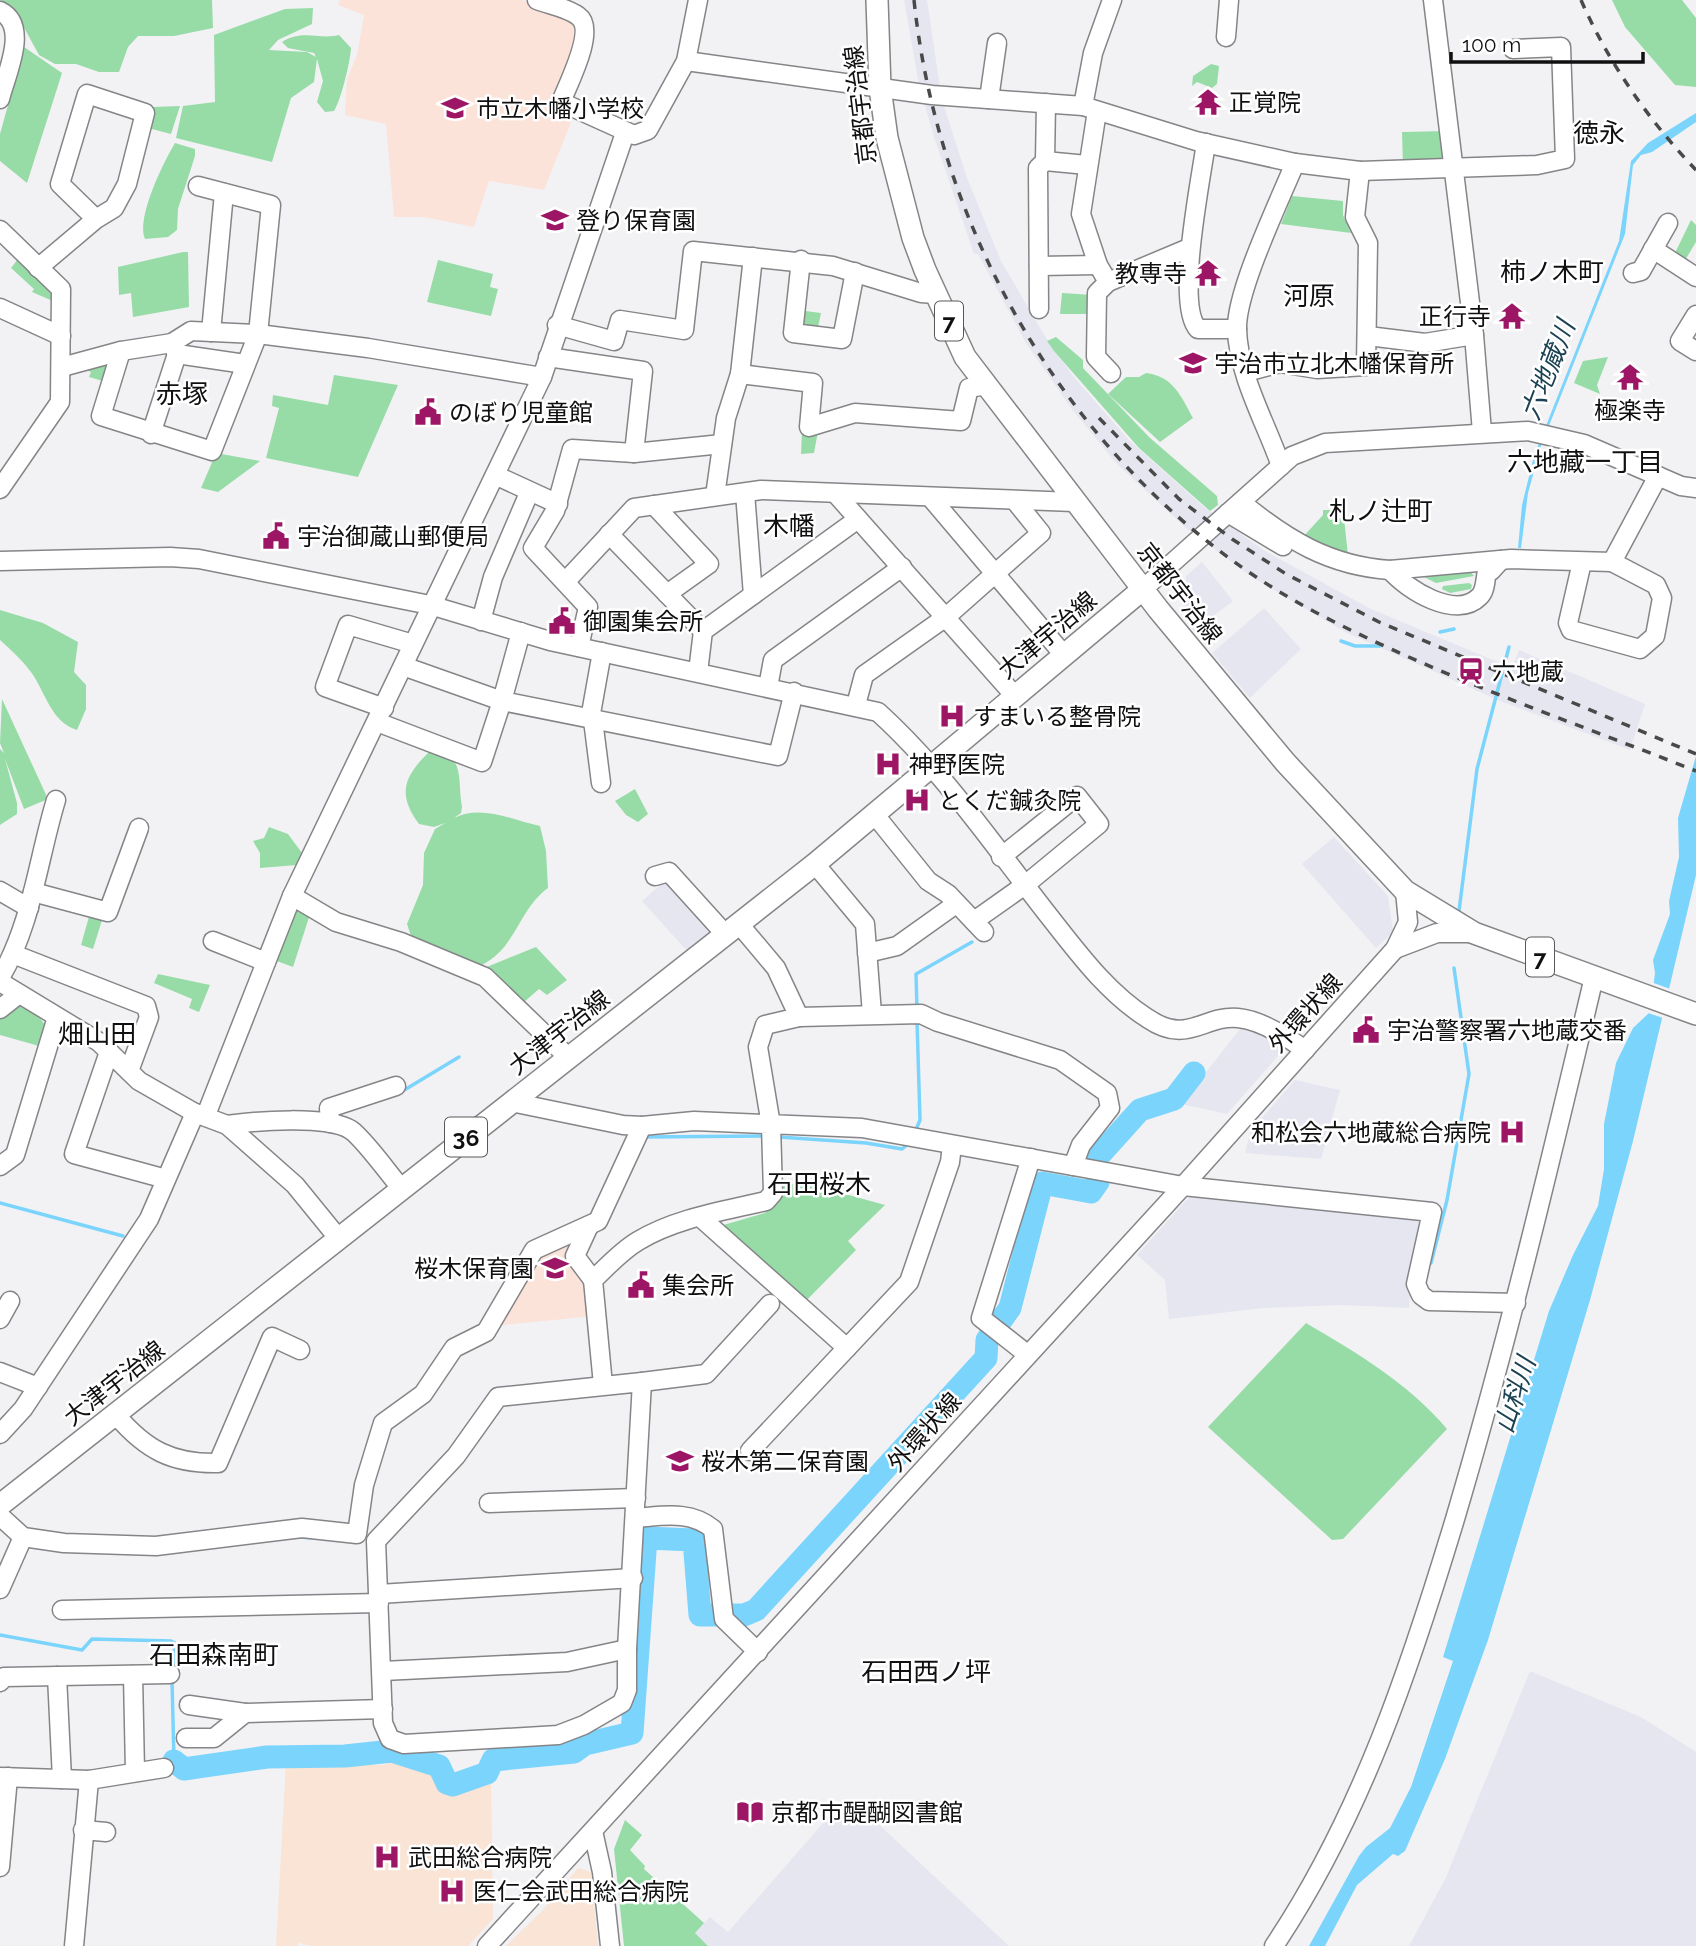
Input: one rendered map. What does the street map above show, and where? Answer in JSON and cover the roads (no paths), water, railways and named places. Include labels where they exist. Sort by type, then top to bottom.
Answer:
[{"type":"main road","name":"京都宇治線","points":[[877,0],[880,88],[897,184],[913,238],[936,294],[965,356],[1143,589],[1285,762],[1405,891],[1474,933],[1693,1012]]},
{"type":"main road","name":"大津宇治線","points":[[0,1505],[815,864],[1143,589]]},
{"type":"street","points":[[537,0],[577,15],[584,21],[587,34],[561,102],[634,135],[648,130],[686,61],[698,0]]},
{"type":"street","points":[[1108,282],[1098,265],[1081,214],[1087,165],[1093,53],[1112,0]]},
{"type":"street","points":[[1226,37],[1229,0]]},
{"type":"street","points":[[1433,0],[1474,335],[1482,432]]},
{"type":"street","points":[[0,11],[7,14],[16,34],[0,99]]},
{"type":"street","points":[[989,99],[997,43]]},
{"type":"street","points":[[686,61],[880,88],[1090,108],[1206,143],[1294,163],[1360,171],[1537,165],[1565,159],[1561,47],[1513,49]]},
{"type":"street","points":[[38,268],[96,219],[114,208],[127,184],[145,113],[87,94],[60,184],[96,219]]},
{"type":"street","points":[[1039,309],[1038,168],[1045,161],[1046,103]]},
{"type":"street","points":[[0,1434],[38,1387],[149,1219],[166,1178],[200,1114],[292,896],[542,377],[557,325],[625,133]]},
{"type":"street","points":[[1206,143],[1189,248],[1187,281],[1193,324],[1198,329],[1237,329]]},
{"type":"street","points":[[1045,161],[1087,165]]},
{"type":"street","points":[[1281,466],[1246,372],[1237,329],[1240,300],[1294,163]]},
{"type":"street","points":[[1246,372],[1280,363],[1317,369],[1366,366],[1368,243],[1355,217],[1360,171]]},
{"type":"street","points":[[121,351],[102,416],[151,434],[212,451],[258,334],[271,205],[198,186]]},
{"type":"street","points":[[211,332],[224,192]]},
{"type":"street","points":[[1633,273],[1641,271],[1668,223]]},
{"type":"street","points":[[0,230],[61,289],[62,367],[60,402],[0,489]]},
{"type":"street","points":[[1111,373],[1096,358],[1097,293],[1108,282],[1189,248]]},
{"type":"street","points":[[1653,249],[1696,277]]},
{"type":"street","points":[[557,325],[614,341],[620,320],[684,330],[693,251],[801,260],[855,272],[921,293],[936,294]]},
{"type":"street","points":[[715,496],[722,444],[740,374],[753,257]]},
{"type":"street","points":[[801,260],[793,332],[842,339],[855,272]]},
{"type":"street","points":[[1039,266],[1098,265]]},
{"type":"street","points":[[0,308],[61,336]]},
{"type":"street","points":[[1696,314],[1680,341],[1696,351]]},
{"type":"street","points":[[151,434],[174,349],[191,331],[258,334],[369,348],[542,377]]},
{"type":"street","points":[[1367,336],[1424,342],[1474,335]]},
{"type":"street","points":[[62,367],[121,351],[174,349],[245,363]]},
{"type":"street","points":[[548,357],[643,371],[634,453]]},
{"type":"street","points":[[740,374],[813,383],[809,427],[855,413],[961,421],[969,388],[987,386]]},
{"type":"street","points":[[1143,589],[1281,466],[1300,451],[1325,443],[1482,432],[1545,433],[1602,450],[1681,486],[1696,488]]},
{"type":"street","points":[[579,647],[588,607],[533,548],[558,504],[572,449],[634,453],[722,444]]},
{"type":"street","points":[[495,475],[529,493],[558,504]]},
{"type":"street","points":[[1612,562],[1658,476]]},
{"type":"street","points":[[566,581],[634,508],[761,490],[1016,502],[1074,502]]},
{"type":"street","points":[[481,621],[494,576],[529,493]]},
{"type":"street","points":[[745,493],[753,595]]},
{"type":"street","points":[[836,494],[1015,696]]},
{"type":"street","points":[[931,498],[1064,655]]},
{"type":"street","points":[[856,705],[864,675],[946,617],[1041,533],[1016,502]]},
{"type":"street","points":[[654,505],[709,564],[667,594]]},
{"type":"street","points":[[1235,508],[1281,545],[1353,566],[1390,570],[1513,560],[1612,562],[1657,585],[1662,598],[1655,636],[1640,649],[1572,630],[1568,622],[1582,562]]},
{"type":"street","points":[[698,672],[703,631],[859,519]]},
{"type":"street","points":[[609,534],[703,631]]},
{"type":"street","points":[[0,561],[170,557],[199,559],[430,606],[579,647],[856,705],[878,712],[905,736],[1088,966],[1116,994],[1155,1023],[1187,1030],[1221,1019],[1240,1018],[1259,1024],[1305,1050]]},
{"type":"street","points":[[1390,570],[1406,585],[1444,604],[1455,606],[1478,598],[1484,590],[1487,570],[1491,571],[1513,560]]},
{"type":"street","points":[[768,687],[773,660],[902,568]]},
{"type":"street","points":[[413,644],[348,625],[326,687],[482,762],[521,632]]},
{"type":"street","points":[[601,783],[592,719],[602,652]]},
{"type":"street","points":[[402,666],[502,701],[778,756],[794,692]]},
{"type":"street","points":[[875,815],[928,881],[948,894],[979,927],[1099,824],[1077,796],[1001,857]]},
{"type":"street","points":[[56,800],[31,900],[13,954],[0,980],[99,1042],[139,1081],[200,1114],[227,1125],[295,1185],[339,1239]]},
{"type":"street","points":[[0,891],[31,900],[108,912],[139,828]]},
{"type":"street","points":[[815,864],[864,924],[872,1014]]},
{"type":"street","points":[[655,876],[670,872],[776,968],[799,1017]]},
{"type":"street","name":"外環状線","points":[[487,1946],[1183,1186],[1395,949],[1408,922],[1405,891]]},
{"type":"street","points":[[292,896],[336,922],[401,942],[488,979],[569,1058]]},
{"type":"street","points":[[867,953],[897,946],[956,904]]},
{"type":"street","name":"外環状線","points":[[1395,949],[1437,933],[1474,933]]},
{"type":"street","points":[[213,941],[266,962]]},
{"type":"street","points":[[13,954],[146,1006],[149,1017],[129,1071]]},
{"type":"street","points":[[1274,1946],[1331,1849],[1376,1752],[1412,1660],[1516,1303],[1601,979]]},
{"type":"street","points":[[0,1010],[19,994]]},
{"type":"street","points":[[593,1280],[635,1242],[664,1228],[766,1200],[773,1193],[771,1125],[758,1047],[765,1025],[799,1017],[920,1014],[1060,1060],[1107,1093],[1110,1108],[1081,1145],[1088,1169]]},
{"type":"street","points":[[0,1166],[15,1155],[57,1017]]},
{"type":"street","points":[[109,1052],[75,1154],[166,1178]]},
{"type":"street","points":[[227,1125],[329,1118],[396,1086]]},
{"type":"street","points":[[512,1102],[590,1119],[642,1126],[694,1121],[862,1128],[1183,1186],[1433,1212],[1416,1284],[1420,1296],[1429,1301],[1516,1303]]},
{"type":"street","points":[[329,1118],[351,1130],[401,1188]]},
{"type":"street","points":[[357,1534],[364,1485],[383,1423],[423,1394],[454,1348],[486,1332],[534,1250],[598,1222],[642,1126]]},
{"type":"street","points":[[750,1451],[909,1282],[950,1163],[952,1145]]},
{"type":"street","points":[[1027,1354],[981,1318],[1031,1158]]},
{"type":"street","points":[[700,1217],[846,1348]]},
{"type":"street","points":[[588,1228],[575,1256],[593,1280],[603,1385]]},
{"type":"street","points":[[0,1319],[10,1301]]},
{"type":"street","points":[[642,1382],[627,1690],[622,1703],[584,1725],[558,1735],[404,1744],[390,1739],[383,1723],[376,1541],[456,1456],[498,1397],[706,1374],[770,1304]]},
{"type":"street","points":[[116,1415],[138,1440],[174,1458],[187,1464],[218,1463],[272,1337],[300,1350]]},
{"type":"street","points":[[0,1372],[38,1387]]},
{"type":"street","points":[[488,1503],[636,1498]]},
{"type":"street","points":[[635,1518],[673,1515],[700,1519],[713,1529],[723,1616],[758,1652]]},
{"type":"street","points":[[0,1516],[23,1537],[64,1544],[156,1546],[302,1528],[357,1534],[376,1541]]},
{"type":"street","points":[[0,1589],[23,1537]]},
{"type":"street","points":[[62,1611],[379,1599],[632,1578]]},
{"type":"street","points":[[383,1671],[567,1662],[627,1649]]},
{"type":"street","points":[[0,1682],[4,1677],[170,1674]]},
{"type":"street","points":[[132,1675],[135,1772]]},
{"type":"street","points":[[57,1676],[62,1779]]},
{"type":"street","points":[[189,1704],[245,1713],[383,1709]]},
{"type":"street","points":[[186,1738],[214,1738],[245,1713]]},
{"type":"street","points":[[0,1867],[4,1777],[89,1780],[164,1768]]},
{"type":"street","points":[[74,1946],[89,1780]]},
{"type":"street","points":[[83,1830],[106,1832]]},
{"type":"street","points":[[593,1831],[602,1872],[610,1946]]},
{"type":"water","points":[[1696,113],[1696,122],[1652,152],[1641,155],[1633,165],[1625,234],[1541,446],[1528,493],[1521,548],[1518,548],[1522,505],[1534,456],[1619,241],[1631,161],[1648,143]]},
{"type":"water","points":[[1696,756],[1696,875],[1633,1141],[1590,1300],[1488,1640],[1445,1759],[1405,1851],[1398,1856],[1393,1854],[1357,1885],[1325,1946],[1309,1946],[1359,1856],[1390,1828],[1411,1787],[1453,1661],[1443,1657],[1549,1311],[1598,1206],[1604,1169],[1604,1124],[1616,1063],[1633,1028],[1650,1012],[1655,973],[1653,960],[1670,914],[1669,901],[1679,857],[1678,818]]},
{"type":"waterway","points":[[1440,632],[1454,629]]},
{"type":"waterway","points":[[1341,641],[1355,646],[1380,646]]},
{"type":"waterway","name":"六地蔵川","points":[[1459,911],[1477,769],[1509,647]]},
{"type":"waterway","points":[[917,1010],[916,974],[972,942]]},
{"type":"waterway","name":"六地蔵川","points":[[1431,1263],[1447,1200],[1469,1074],[1454,968]]},
{"type":"waterway","points":[[915,1132],[920,1120],[917,1021]]},
{"type":"waterway","points":[[401,1092],[459,1057]]},
{"type":"waterway","points":[[174,1761],[184,1769],[267,1757],[345,1756],[392,1751],[439,1766],[447,1783],[453,1785],[487,1773],[493,1760],[574,1752],[585,1744],[632,1733],[646,1538],[694,1540],[700,1615],[744,1615],[756,1610],[986,1358],[987,1340],[1010,1308],[1042,1183],[1091,1192],[1098,1182],[1094,1161],[1140,1110],[1174,1099],[1194,1073]]},
{"type":"waterway","points":[[643,1137],[767,1136]]},
{"type":"waterway","points":[[779,1137],[866,1143],[902,1149],[910,1142]]},
{"type":"waterway","points":[[0,1203],[123,1236]]},
{"type":"waterway","points":[[297,1537],[317,1538]]},
{"type":"waterway","points":[[0,1635],[82,1650],[92,1639],[171,1641],[175,1643],[173,1669]]},
{"type":"waterway","points":[[172,1680],[174,1761]]},
{"type":"railway","points":[[914,0],[929,93],[956,184],[993,272],[1040,355],[1096,432],[1161,501],[1234,562],[1315,612],[1455,677],[1696,771]]},
{"type":"railway","points":[[1581,0],[1604,46],[1631,90],[1696,170]]},
{"type":"railway","points":[[1099,418],[1179,499],[1232,539],[1286,574],[1379,622],[1696,754]]},
{"type":"place","name":"正覚院","points":[[1208,102]]},
{"type":"place","name":"市立木幡小学校","points":[[455,108]]},
{"type":"place","name":"登り保育園","points":[[555,220]]},
{"type":"place","name":"教専寺","points":[[1208,273]]},
{"type":"place","name":"正行寺","points":[[1512,316]]},
{"type":"place","name":"宇治市立北木幡保育所","points":[[1193,363]]},
{"type":"place","name":"極楽寺","points":[[1630,377]]},
{"type":"place","name":"のぼり児童館","points":[[428,412]]},
{"type":"place","name":"宇治御蔵山郵便局","points":[[276,536]]},
{"type":"place","name":"御園集会所","points":[[562,621]]},
{"type":"place","name":"六地蔵","points":[[1471,671]]},
{"type":"place","name":"すまいる整骨院","points":[[952,716]]},
{"type":"place","name":"神野医院","points":[[888,764]]},
{"type":"place","name":"とくだ鍼灸院","points":[[917,800]]},
{"type":"place","name":"宇治警察署六地蔵交番","points":[[1366,1030]]},
{"type":"place","name":"和松会六地蔵総合病院","points":[[1512,1132]]},
{"type":"place","name":"桜木保育園","points":[[555,1268]]},
{"type":"place","name":"集会所","points":[[641,1285]]},
{"type":"place","name":"桜木第二保育園","points":[[680,1461]]},
{"type":"place","name":"京都市醍醐図書館","points":[[750,1812]]},
{"type":"place","name":"武田総合病院","points":[[387,1857]]},
{"type":"place","name":"医仁会武田総合病院","points":[[452,1891]]},
{"type":"district","name":"徳永","points":[[1599,133]]},
{"type":"district","name":"柿ノ木町","points":[[1552,272]]},
{"type":"district","name":"河原","points":[[1309,296]]},
{"type":"district","name":"赤塚","points":[[182,394]]},
{"type":"district","name":"六地藏一丁目","points":[[1585,462]]},
{"type":"district","name":"札ノ辻町","points":[[1381,511]]},
{"type":"district","name":"木幡","points":[[789,526]]},
{"type":"district","name":"畑山田","points":[[97,1034]]},
{"type":"district","name":"石田桜木","points":[[819,1184]]},
{"type":"district","name":"石田森南町","points":[[214,1655]]},
{"type":"district","name":"石田西ノ坪","points":[[926,1672]]},
{"type":"water label","name":"山科川","points":[[1515,1395]]}]
